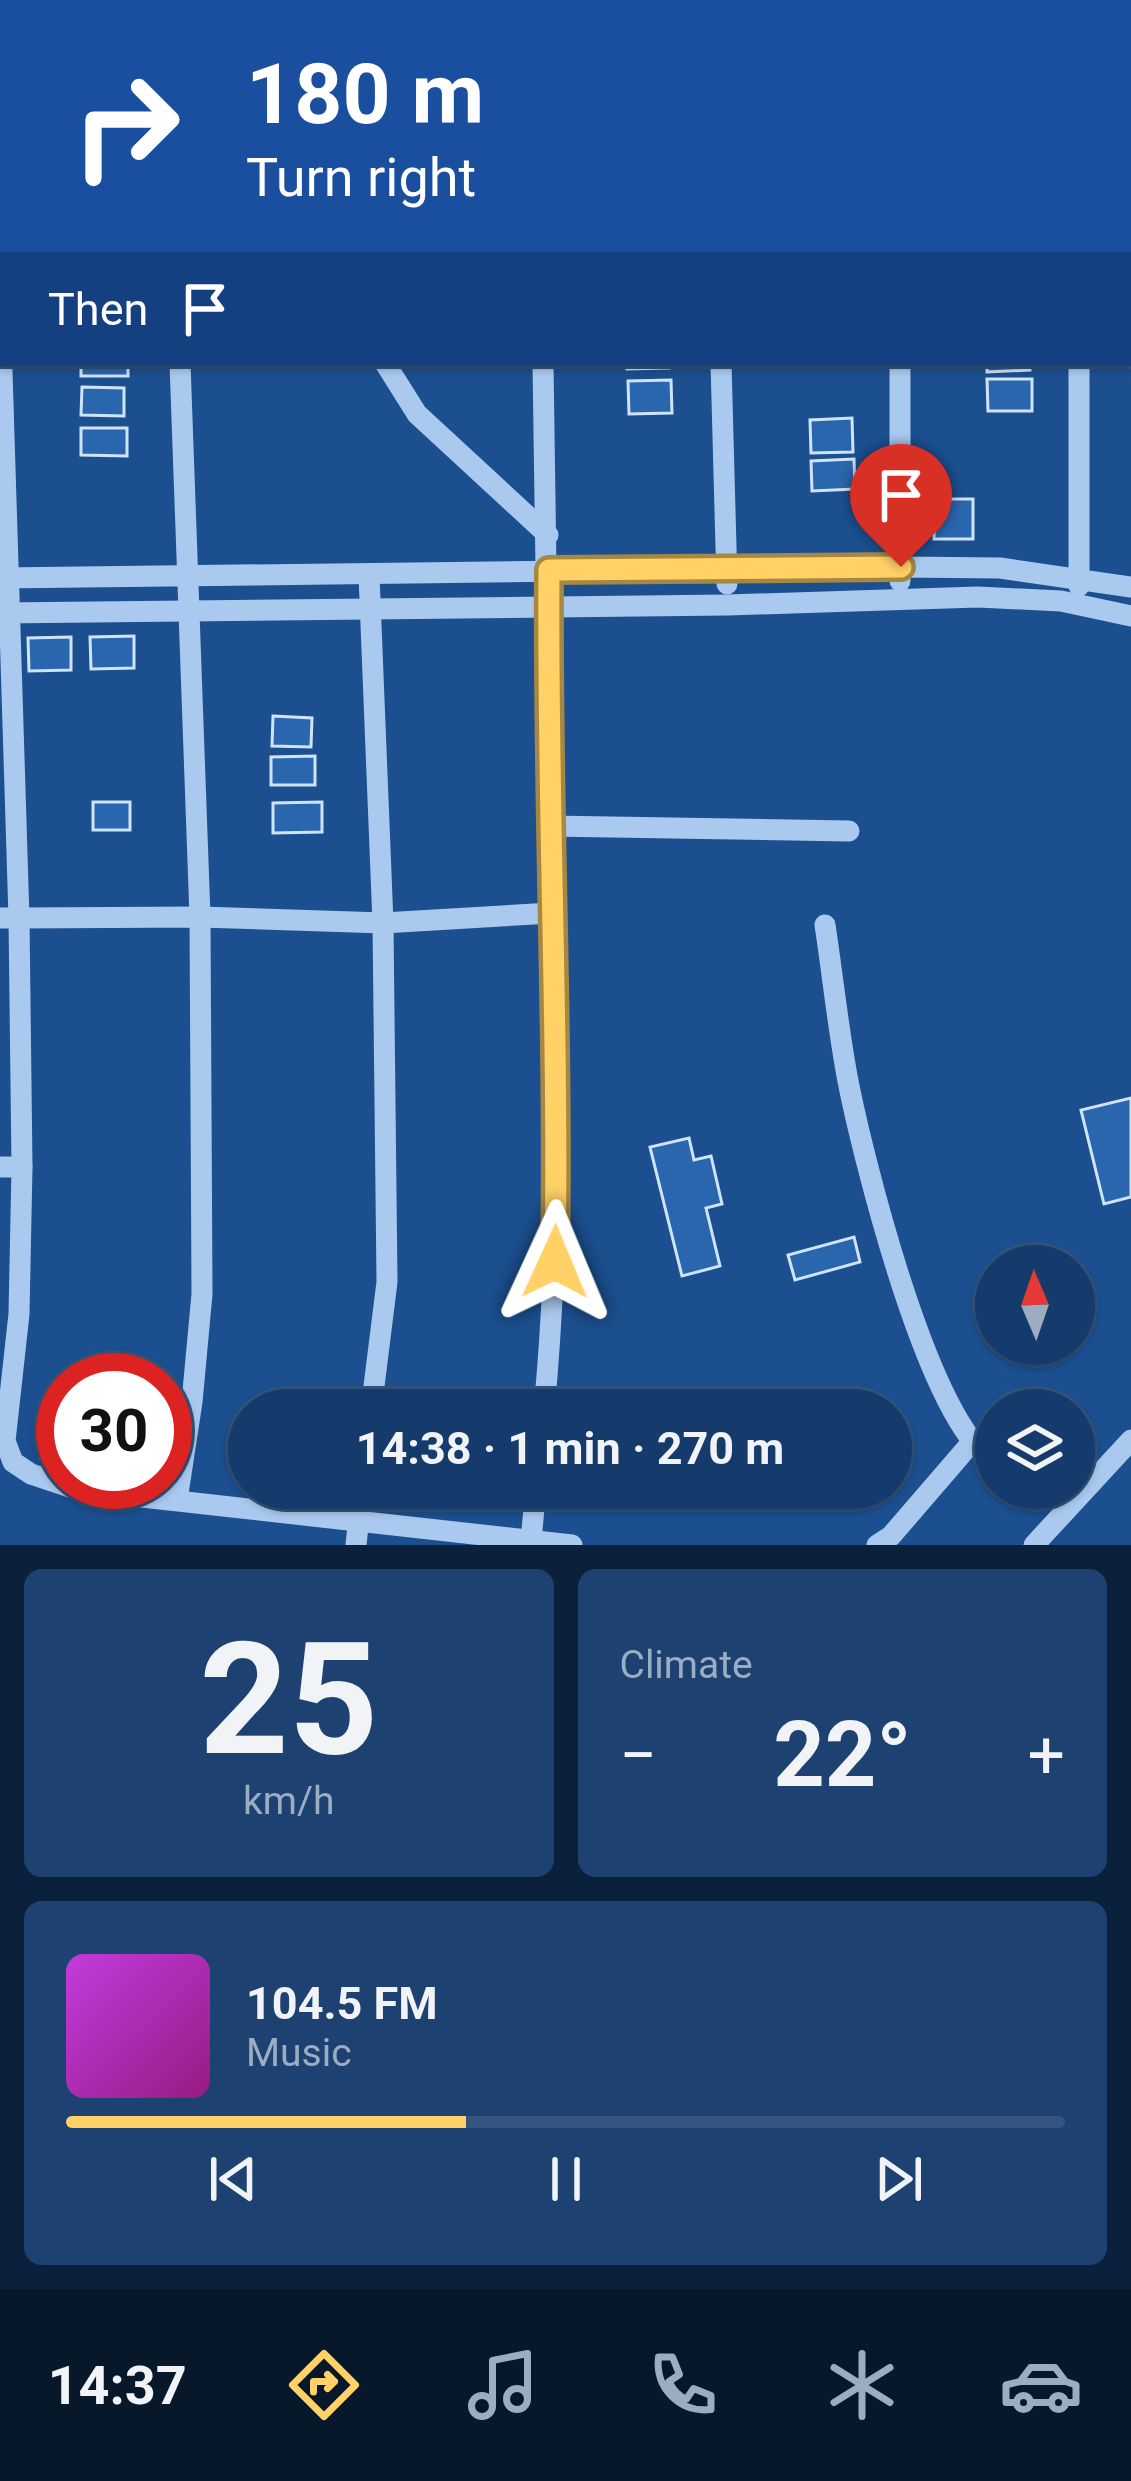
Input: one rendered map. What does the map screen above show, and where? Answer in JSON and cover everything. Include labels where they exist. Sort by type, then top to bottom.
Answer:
[{"type":"street","points":[[1,366],[11,1167],[20,1314],[5,1441],[13,1462],[36,1476]]},
{"type":"street","points":[[180,366],[200,917],[202,1294],[192,1402]]},
{"type":"street","points":[[387,366],[417,414],[548,535]]},
{"type":"street","points":[[543,366],[557,1104],[556,1217],[545,1389]]},
{"type":"street","points":[[721,366],[728,605]]},
{"type":"street","points":[[900,366],[900,600]]},
{"type":"street","points":[[1077,604],[1078,366]]},
{"type":"street","points":[[4,578],[901,567],[1000,568],[1131,586]]},
{"type":"street","points":[[369,575],[382,923],[387,1282],[374,1389]]},
{"type":"street","points":[[4,613],[728,605],[978,597],[1077,604],[1131,616]]},
{"type":"street","points":[[550,826],[849,831]]},
{"type":"street","points":[[10,918],[382,923],[551,913]]},
{"type":"street","points":[[825,925],[848,1078],[870,1181],[927,1353],[959,1428],[975,1444]]},
{"type":"street","points":[[1034,1545],[1131,1440]]},
{"type":"street","points":[[877,1545],[891,1536],[972,1442]]},
{"type":"street","points":[[1095,1472],[1101,1472]]},
{"type":"street","points":[[192,1502],[572,1545]]},
{"type":"street","points":[[356,1545],[359,1509]]},
{"type":"street","points":[[531,1540],[534,1509]]},
{"type":"building","points":[[81,366],[128,366],[128,376],[81,376]]},
{"type":"building","points":[[627,366],[669,366],[669,368]]},
{"type":"building","points":[[987,366],[1030,366],[1030,370],[987,372]]},
{"type":"building","points":[[987,379],[1032,379],[1032,411],[988,411]]},
{"type":"building","points":[[671,380],[672,413],[629,414],[628,381]]},
{"type":"building","points":[[82,387],[124,388],[124,416],[81,415]]},
{"type":"building","points":[[852,418],[853,452],[811,453],[810,420]]},
{"type":"building","points":[[81,428],[127,428],[127,456],[81,455]]},
{"type":"building","points":[[854,459],[855,489],[812,491],[811,461]]},
{"type":"building","points":[[935,499],[973,499],[973,539],[934,539]]},
{"type":"building","points":[[134,636],[134,668],[91,669],[90,637]]},
{"type":"building","points":[[71,637],[71,670],[29,671],[28,638]]},
{"type":"building","points":[[273,716],[312,718],[311,747],[272,746]]},
{"type":"building","points":[[315,756],[315,785],[271,785],[271,757]]},
{"type":"building","points":[[93,802],[130,802],[130,830],[93,830]]},
{"type":"building","points":[[322,802],[322,832],[273,833],[273,803]]},
{"type":"building","points":[[1131,1098],[1131,1197],[1104,1204],[1081,1110]]},
{"type":"building","points":[[689,1138],[694,1160],[711,1156],[722,1204],[706,1208],[720,1266],[682,1276],[650,1147]]},
{"type":"building","points":[[854,1237],[860,1262],[795,1280],[788,1255]]},
{"type":"route","points":[[555,1262],[549,570],[901,567]]}]
